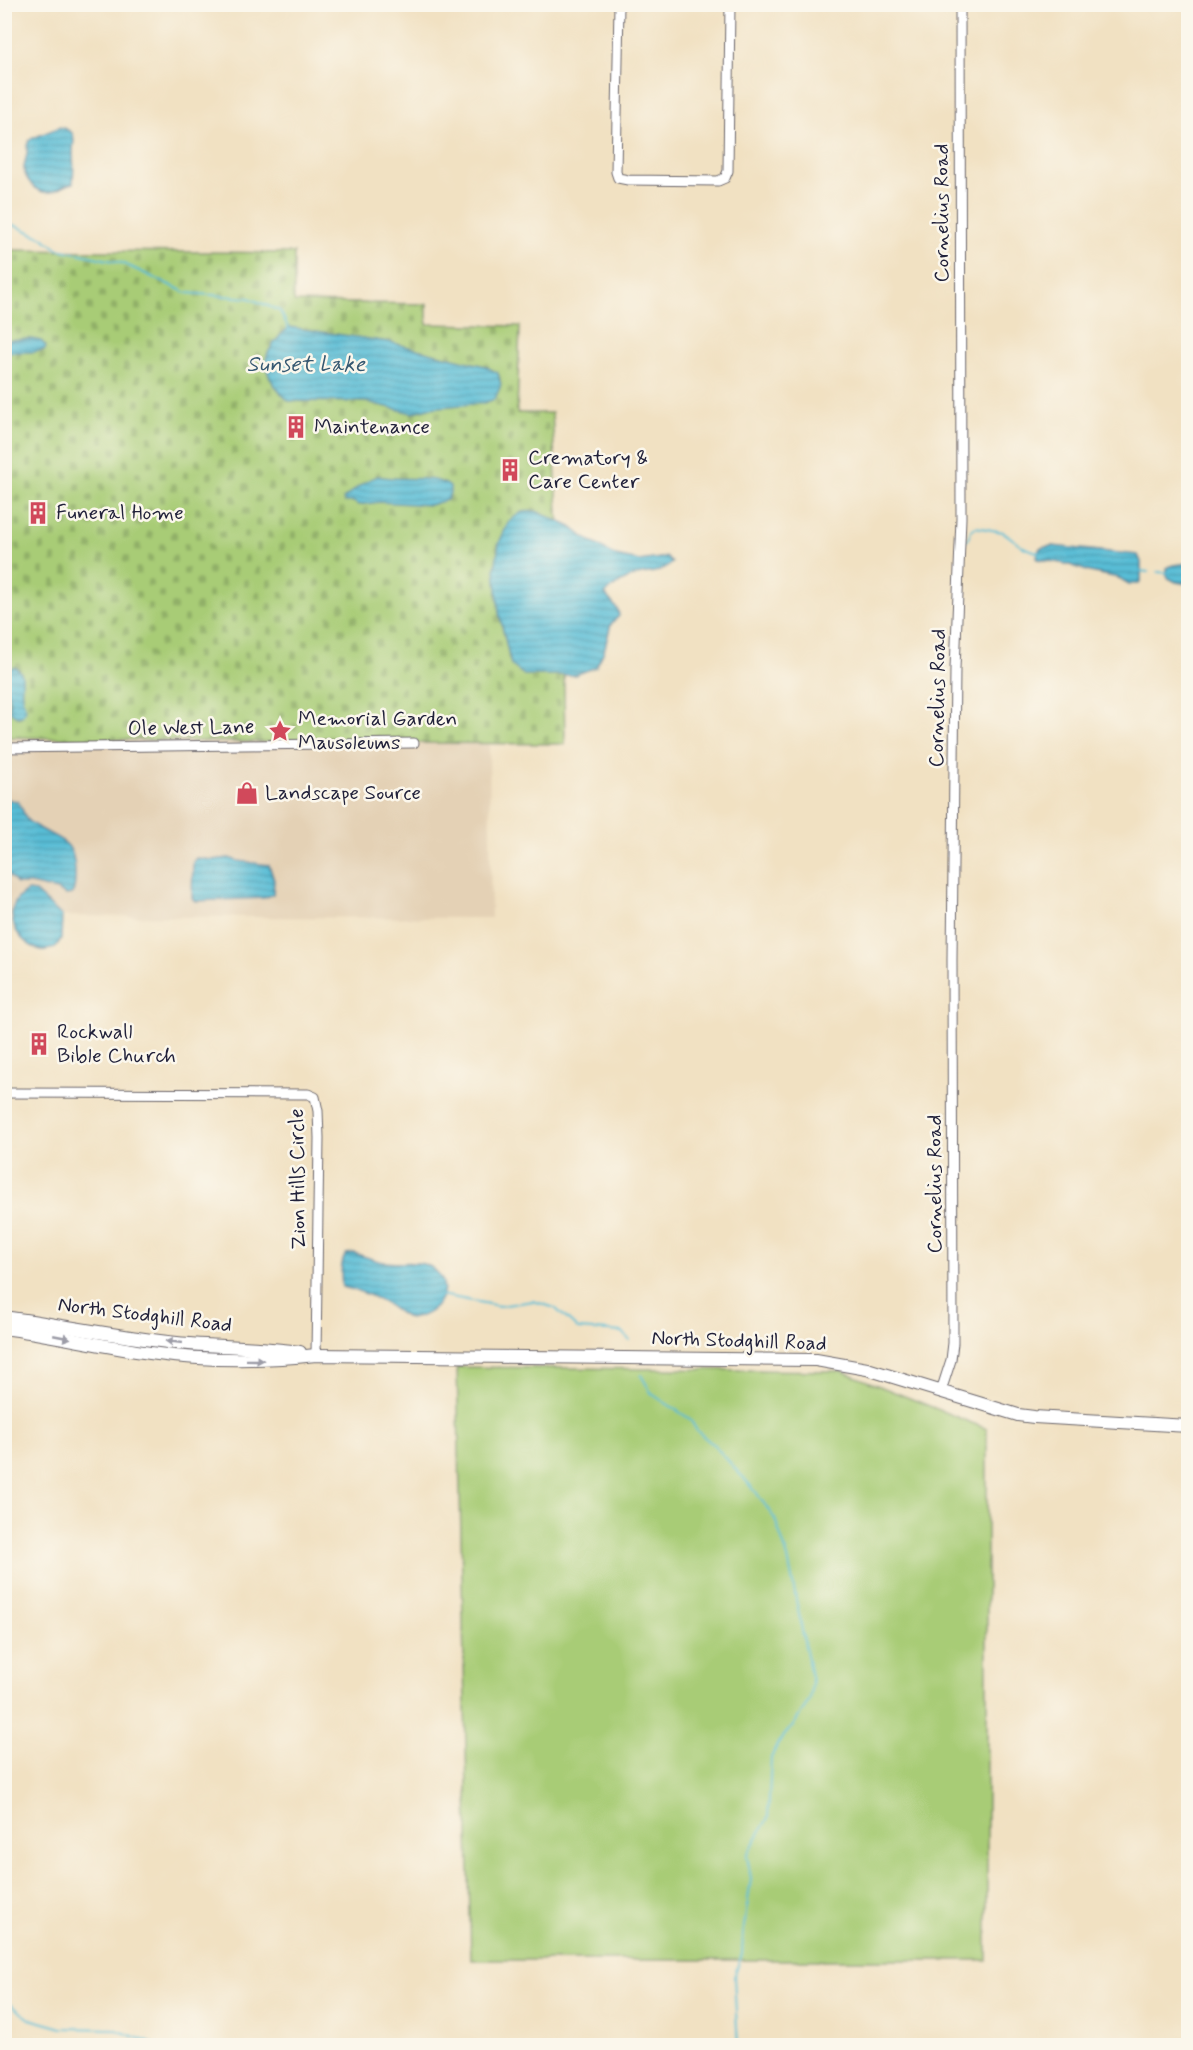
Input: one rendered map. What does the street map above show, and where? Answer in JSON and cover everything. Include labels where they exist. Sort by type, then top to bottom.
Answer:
[{"type":"street","points":[[620,4],[616,172],[618,178],[718,181],[725,178],[728,161],[730,4]]},
{"type":"street","name":"Cornelius Road","points":[[941,1391],[951,1360],[953,1343],[952,959],[955,669],[961,518],[960,4]]},
{"type":"street","name":"Ole West Lane","points":[[4,748],[414,743]]},
{"type":"street","name":"Zion Hills Circle","points":[[4,1093],[308,1094],[315,1097],[319,1138],[316,1355]]},
{"type":"street","name":"North Stodghill Road","points":[[4,1317],[153,1340],[267,1347],[316,1355]]},
{"type":"street","name":"North Stodghill Road","points":[[4,1328],[177,1357],[274,1360],[316,1355],[807,1359],[830,1361],[867,1369],[1003,1411],[1034,1417],[1188,1426]]},
{"type":"shaded area","name":"Landscape Source","points":[[5,737],[243,742],[489,743],[491,918],[5,916]]},
{"type":"green space","points":[[5,250],[294,253],[294,302],[427,304],[427,324],[520,326],[517,413],[552,413],[562,578],[565,744],[243,742],[5,737]]},
{"type":"green space","points":[[457,1367],[842,1371],[987,1429],[987,1960],[471,1960]]},
{"type":"water","points":[[60,127],[70,131],[74,137],[73,183],[44,192],[33,186],[25,174],[27,145],[30,139]]},
{"type":"water","name":"Sunset Lake","points":[[289,327],[389,342],[485,366],[498,373],[501,385],[495,399],[484,403],[428,408],[412,413],[367,402],[289,401],[273,382],[267,371],[266,359],[269,350]]},
{"type":"water","points":[[5,340],[41,341],[46,346],[45,350],[5,352]]},
{"type":"water","points":[[378,476],[435,480],[450,487],[450,493],[447,500],[430,505],[379,502],[358,505],[354,502],[344,502],[343,499],[359,486]]},
{"type":"water","points":[[536,511],[571,527],[616,556],[639,561],[667,557],[672,563],[658,571],[627,579],[605,594],[618,610],[619,616],[611,624],[604,651],[596,667],[575,675],[524,675],[511,665],[499,613],[495,569],[499,543],[509,521],[522,512]]},
{"type":"water","points":[[1052,546],[1138,555],[1141,562],[1141,581],[1139,584],[1129,584],[1119,578],[1038,559],[1040,548]]},
{"type":"water","points":[[1188,563],[1188,584],[1176,582],[1167,577],[1167,568]]},
{"type":"water","points":[[15,667],[22,676],[22,697],[26,709],[22,716],[17,717],[10,711],[5,676],[5,671]]},
{"type":"water","points":[[5,799],[17,801],[28,821],[68,846],[72,852],[75,871],[75,886],[72,894],[66,895],[57,890],[30,884],[17,884],[5,871]]},
{"type":"water","points":[[196,858],[212,860],[229,858],[269,865],[274,880],[273,894],[265,898],[195,901],[192,898],[193,862]]},
{"type":"water","points":[[28,891],[35,892],[62,916],[61,939],[55,948],[43,950],[31,946],[17,931],[13,922],[14,905],[19,897]]},
{"type":"water","points":[[354,1253],[381,1261],[416,1263],[430,1267],[436,1271],[442,1281],[444,1289],[440,1300],[427,1313],[409,1319],[377,1299],[342,1287],[343,1261],[346,1254]]},
{"type":"waterway","points":[[4,223],[43,238],[58,249],[122,263],[187,293],[249,298],[280,311],[289,329]]},
{"type":"waterway","points":[[964,540],[968,539],[971,530],[976,527],[1003,532],[1025,548],[1040,553]]},
{"type":"waterway","points":[[1140,571],[1148,572]]},
{"type":"waterway","points":[[1158,572],[1170,573]]},
{"type":"waterway","points":[[441,1295],[499,1306],[533,1301],[555,1308],[578,1329],[623,1332],[629,1340]]},
{"type":"waterway","points":[[641,1375],[652,1394],[690,1419],[697,1431],[715,1446],[756,1492],[775,1519],[788,1558],[812,1682],[810,1699],[795,1723],[778,1743],[771,1758],[768,1818],[747,1855],[751,1879],[742,1954],[734,1977],[738,2046]]},
{"type":"waterway","points":[[4,2000],[30,2019],[62,2028],[114,2029],[159,2046]]},
{"type":"place","name":"Maintenance","points":[[296,427]]},
{"type":"place","name":"Crematory & Care Center","points":[[510,470]]},
{"type":"place","name":"Funeral Home","points":[[38,513]]},
{"type":"place","name":"Memorial Garden Mausoleums","points":[[280,731]]},
{"type":"place","name":"Landscape Source","points":[[247,793]]},
{"type":"place","name":"Rockwall Bible Church","points":[[39,1044]]}]
